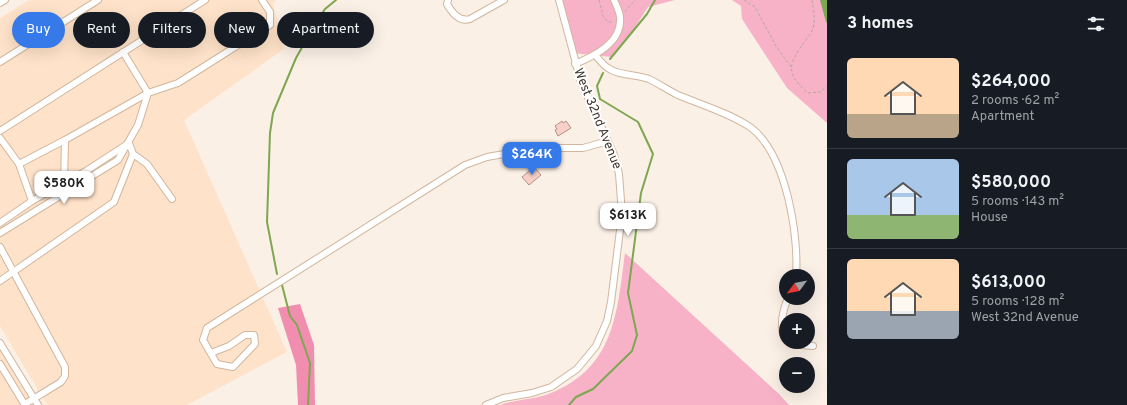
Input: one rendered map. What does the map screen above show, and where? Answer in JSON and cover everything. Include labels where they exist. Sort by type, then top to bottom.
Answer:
[{"type":"street","points":[[0,3],[5,0]]},
{"type":"street","points":[[0,62],[98,0]]},
{"type":"street","points":[[0,131],[205,0]]},
{"type":"street","points":[[19,164],[148,93],[178,83],[270,25],[270,12],[262,0]]},
{"type":"street","points":[[448,0],[447,4],[450,10],[458,18],[465,20],[470,19],[504,0]]},
{"type":"street","name":"West 32nd Avenue","points":[[486,405],[503,398],[542,391],[562,381],[588,357],[602,335],[611,302],[622,204],[620,174],[608,141],[587,98],[575,64],[559,0]]},
{"type":"street","points":[[575,64],[595,55],[611,42],[619,31],[620,17],[614,0]]},
{"type":"street","points":[[0,233],[118,160],[138,125],[148,93],[123,52]]},
{"type":"street","points":[[595,55],[608,69],[648,79],[678,95],[727,115],[750,127],[760,136],[773,153],[792,214],[796,241],[796,269]]},
{"type":"street","points":[[0,138],[19,164],[32,201]]},
{"type":"street","points":[[64,184],[65,140]]},
{"type":"street","points":[[211,353],[230,346],[246,335],[254,335],[255,344],[233,367],[218,364],[211,353],[203,340],[207,328],[465,164],[487,157],[538,148],[583,148],[608,141]]},
{"type":"street","points":[[129,143],[133,154],[147,164],[172,199]]},
{"type":"street","points":[[0,223],[32,201],[64,184],[129,143]]},
{"type":"street","points":[[0,280],[14,272],[114,202],[133,154]]},
{"type":"street","points":[[0,247],[65,367],[65,376],[61,382],[25,404],[0,364]]},
{"type":"street","points":[[0,343],[38,405]]},
{"type":"path","points":[[599,0],[603,16],[608,22],[613,22],[620,17],[636,0]]},
{"type":"path","points":[[744,0],[755,6],[776,46],[791,67],[791,70],[800,86],[808,93],[820,92],[827,86]]},
{"type":"path","points":[[791,67],[792,59],[813,30],[815,21],[812,0]]},
{"type":"shaded area","points":[[29,0],[277,0],[273,3],[277,20],[277,48],[284,49],[184,120],[287,352],[187,405],[47,405],[0,326],[0,18]]},
{"type":"shaded area","points":[[558,0],[675,0],[648,7],[630,35],[612,57],[573,53]]},
{"type":"shaded area","points":[[732,0],[827,0],[827,123],[787,88],[742,19],[741,6]]},
{"type":"shaded area","points":[[820,0],[827,0],[827,23],[826,22]]},
{"type":"shaded area","points":[[625,253],[779,394],[789,405],[500,405],[551,393],[572,382],[588,368],[600,353],[609,335],[619,296]]},
{"type":"shaded area","points":[[300,304],[314,345],[315,405],[298,405],[296,365],[278,308]]},
{"type":"shaded area","points":[[0,343],[44,405],[0,405]]},
{"type":"building","points":[[562,121],[563,123],[566,121],[571,128],[558,136],[555,126]]},
{"type":"building","points":[[534,167],[541,175],[529,185],[522,177]]},
{"type":"waterway","points":[[277,274],[267,222],[270,133],[273,113],[296,58],[325,9],[336,0]]},
{"type":"waterway","points":[[610,59],[647,14],[655,0]]},
{"type":"waterway","points":[[569,405],[576,397],[593,389],[632,351],[637,335],[628,293],[641,193],[653,154],[638,122],[600,99],[597,86],[603,73]]},
{"type":"waterway","points":[[282,285],[290,316],[297,325],[310,363],[308,405]]}]
